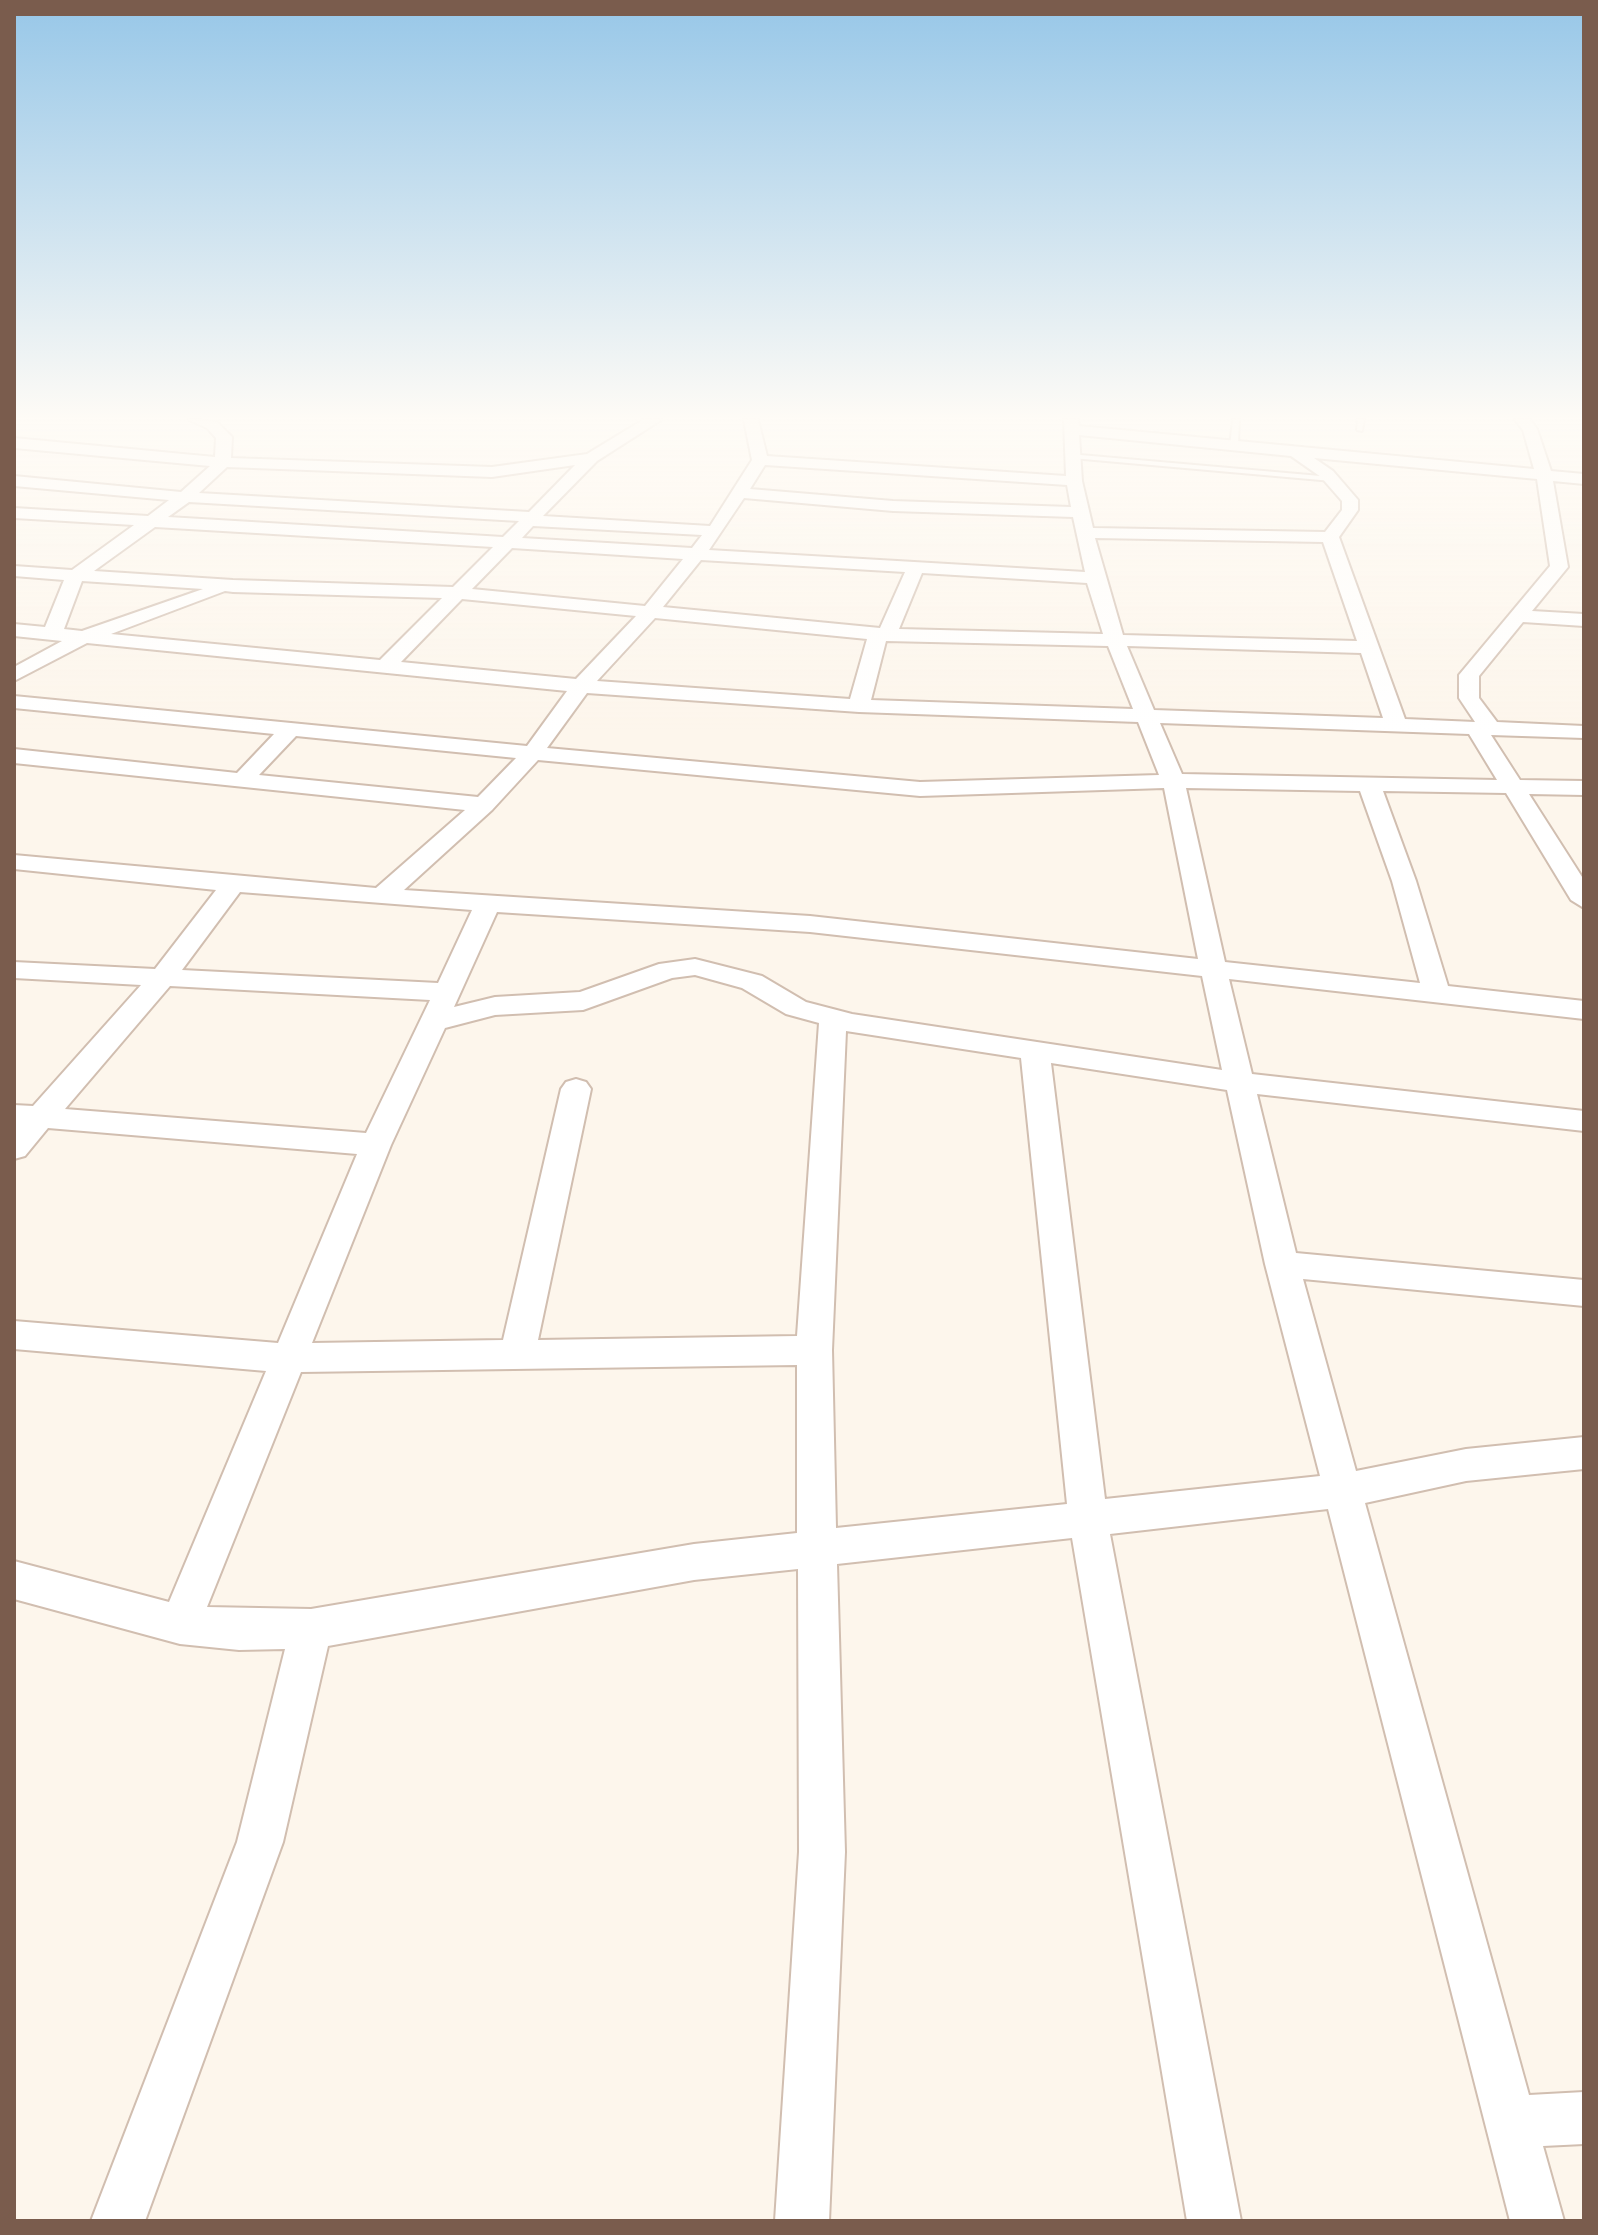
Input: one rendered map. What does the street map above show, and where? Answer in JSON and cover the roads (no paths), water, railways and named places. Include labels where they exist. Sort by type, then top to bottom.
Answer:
[{"type":"street","points":[[52,634],[75,576],[145,524]]},
{"type":"street","points":[[172,524],[1095,578]]},
{"type":"street","points":[[385,667],[528,524]]},
{"type":"street","points":[[613,524],[715,531]]},
{"type":"street","points":[[384,894],[484,805],[532,754],[581,686],[649,613],[719,524]]},
{"type":"street","points":[[1085,524],[1095,578],[1115,640],[1173,781],[1282,1264],[1340,1491],[1537,2221]]},
{"type":"street","points":[[1280,524],[1330,537]]},
{"type":"street","points":[[1330,537],[1339,524]]},
{"type":"street","points":[[1552,524],[1559,567],[1469,675],[1469,698],[1515,790],[1584,900]]},
{"type":"street","points":[[1330,537],[1396,725]]},
{"type":"street","points":[[1559,567],[1584,568]]},
{"type":"street","points":[[859,706],[882,634],[915,569]]},
{"type":"street","points":[[14,571],[233,586],[457,593],[882,634],[1371,647]]},
{"type":"street","points":[[14,675],[83,637],[233,586]]},
{"type":"street","points":[[1518,616],[1584,620]]},
{"type":"street","points":[[14,630],[581,686],[859,706],[1147,719],[1584,732]]},
{"type":"street","points":[[14,702],[905,788],[1173,781],[1515,790],[1584,788]]},
{"type":"street","points":[[242,780],[292,728]]},
{"type":"street","points":[[14,756],[484,805]]},
{"type":"street","points":[[1370,787],[1404,881],[1436,993]]},
{"type":"street","points":[[14,862],[488,904],[810,924],[1584,1010]]},
{"type":"street","points":[[14,1148],[28,1116],[162,978],[234,883]]},
{"type":"street","points":[[180,1624],[286,1358],[376,1145],[488,904]]},
{"type":"street","points":[[14,970],[162,978],[441,1006],[495,1006],[583,1001],[668,970],[695,967],[752,982],[796,1008],[833,1019],[1239,1082],[1584,1121]]},
{"type":"street","points":[[802,2221],[822,1852],[814,1350],[833,1019]]},
{"type":"street","points":[[1035,1051],[1088,1520],[1161,1909],[1214,2221]]},
{"type":"street","points":[[517,1354],[576,1089]]},
{"type":"street","points":[[28,1116],[376,1145]]},
{"type":"street","points":[[1282,1264],[1584,1293]]},
{"type":"street","points":[[14,1335],[286,1358],[814,1350]]},
{"type":"street","points":[[14,1580],[180,1624],[239,1630],[311,1629],[694,1562],[1340,1491],[1466,1465],[1584,1453]]},
{"type":"street","points":[[118,2221],[260,1842],[311,1629]]},
{"type":"street","points":[[1511,2122],[1584,2118]]}]
